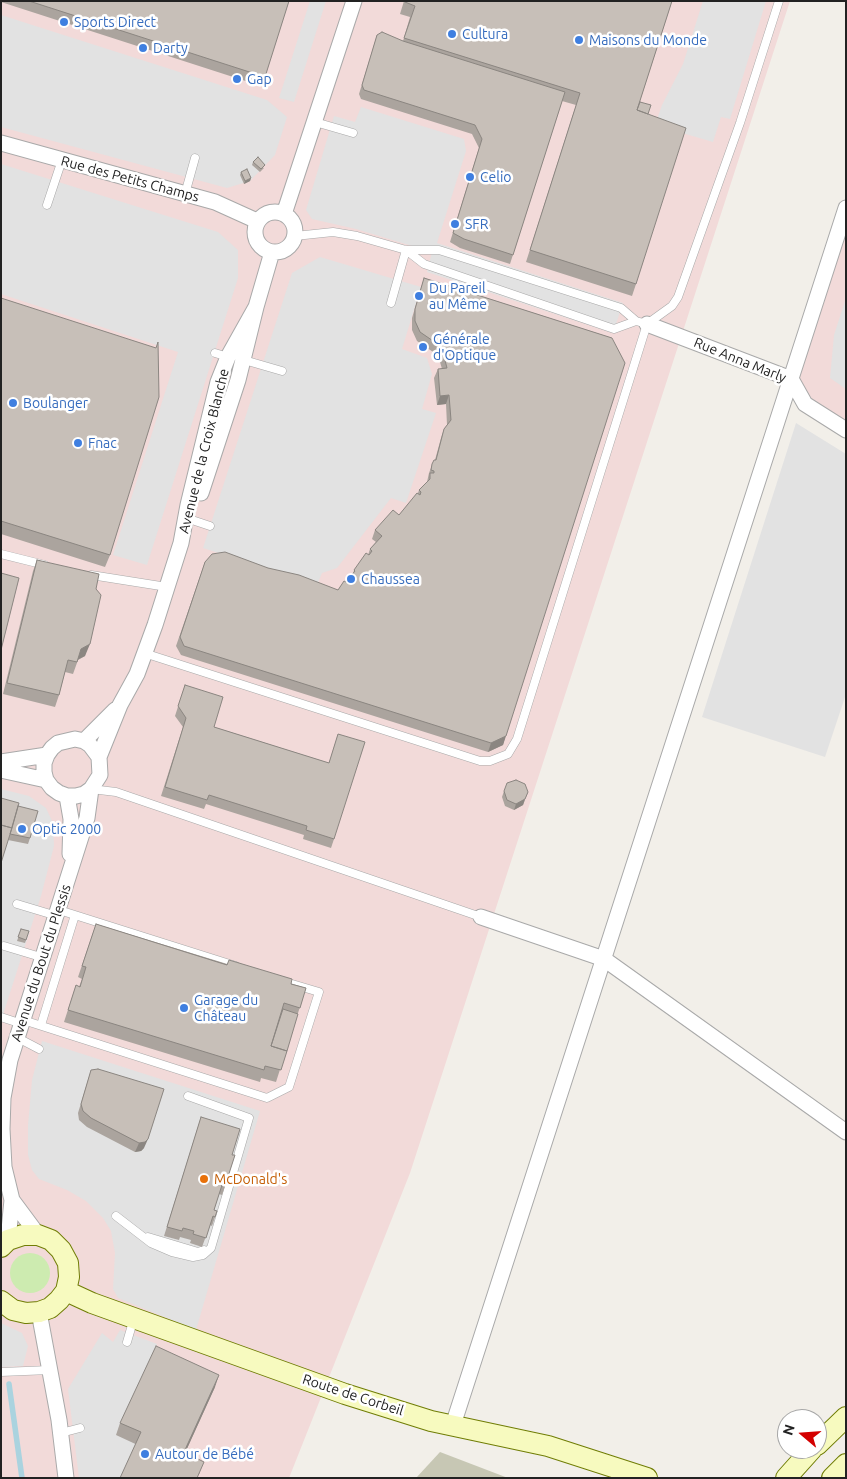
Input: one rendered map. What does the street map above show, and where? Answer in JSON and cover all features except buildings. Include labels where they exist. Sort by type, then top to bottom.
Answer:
[{"type":"street","points":[[284,214],[354,1]]},
{"type":"street","name":"Rue des Petits Champs","points":[[1,143],[215,202],[257,221]]},
{"type":"street","points":[[453,1425],[846,208]]},
{"type":"street","points":[[272,212],[284,214],[293,223],[295,236],[289,247],[278,252],[266,250],[257,242],[255,229],[257,221],[272,212]]},
{"type":"street","name":"Avenue de la Croix Blanche","points":[[91,789],[100,774],[99,757],[120,705],[137,674],[181,543],[192,520],[244,360],[256,307],[272,252]]},
{"type":"street","name":"Avenue de la Croix Blanche","points":[[181,543],[188,505],[218,382],[221,355],[256,307]]},
{"type":"street","name":"Rue Anna Marly","points":[[642,323],[792,379],[805,404],[846,430]]},
{"type":"street","name":"Avenue de la Croix Blanche","points":[[84,741],[120,705]]},
{"type":"street","points":[[91,789],[84,794],[76,796],[67,796],[59,793],[46,780],[44,763],[47,755],[58,743],[75,739],[90,745],[99,757]]},
{"type":"street","points":[[1,762],[47,755]]},
{"type":"street","points":[[1,770],[46,780]]},
{"type":"street","name":"Avenue du Bout du Plessis","points":[[5,1243],[12,1200],[4,1167],[2,1114],[10,1060],[87,818],[91,789]]},
{"type":"street","name":"Avenue du Bout du Plessis","points":[[67,796],[71,819],[70,873]]},
{"type":"street","points":[[481,917],[604,959],[846,1132]]},
{"type":"street","name":"Avenue du Bout du Plessis","points":[[12,1200],[38,1235]]},
{"type":"street","points":[[1,1301],[13,1310],[26,1313],[40,1312],[50,1308],[59,1300],[66,1291],[69,1277],[68,1263],[62,1250],[51,1240],[38,1235],[22,1234],[5,1243]]},
{"type":"street","name":"Route de Corbeil","points":[[66,1291],[92,1303],[345,1394],[423,1418],[548,1446],[647,1478]]},
{"type":"street","points":[[40,1312],[43,1370],[61,1433],[66,1478]]},
{"type":"street","points":[[827,1435],[846,1417]]},
{"type":"street","points":[[786,1478],[803,1459]]},
{"type":"street","points":[[832,1478],[846,1464]]},
{"type":"lane","points":[[406,250],[424,264],[614,329],[642,323],[672,306],[678,297],[740,123],[779,1]]},
{"type":"lane","points":[[315,122],[353,133]]},
{"type":"lane","points":[[184,194],[195,158]]},
{"type":"lane","points":[[48,205],[62,160]]},
{"type":"lane","points":[[295,236],[333,232],[357,236],[406,250],[439,250],[621,308],[642,323]]},
{"type":"lane","points":[[391,303],[406,250]]},
{"type":"lane","points":[[144,653],[480,761],[490,761],[508,754],[516,739],[642,323]]},
{"type":"lane","points":[[244,360],[282,371]]},
{"type":"lane","points":[[192,520],[210,526]]},
{"type":"lane","points":[[1,554],[50,566]]},
{"type":"lane","points":[[79,572],[166,587]]},
{"type":"lane","points":[[91,789],[116,792],[481,917]]},
{"type":"lane","points":[[17,904],[75,915],[244,969]]},
{"type":"lane","points":[[41,1025],[75,915]]},
{"type":"lane","points":[[4,946],[44,958]]},
{"type":"lane","points":[[1,1017],[41,1025],[267,1098],[289,1087],[319,992],[272,978]]},
{"type":"lane","points":[[18,1038],[39,1049]]},
{"type":"lane","points":[[116,1216],[139,1235],[198,1252],[211,1248],[249,1118],[188,1096]]},
{"type":"lane","points":[[126,1342],[134,1318]]},
{"type":"lane","points":[[1,1372],[43,1370]]},
{"type":"lane","points":[[61,1433],[80,1428]]},
{"type":"shaded area","points":[[1,1],[790,1],[410,1173],[289,1478],[1,1478]]},
{"type":"shaded area","points":[[310,1],[326,1],[294,102],[279,98]]},
{"type":"shaded area","points":[[703,1],[766,1],[730,119],[721,117],[713,142],[655,125],[662,105],[683,64]]},
{"type":"shaded area","points":[[1,15],[267,100],[287,117],[275,155],[250,181],[227,188],[1,127]]},
{"type":"shaded area","points":[[361,107],[464,139],[466,151],[437,243],[623,303],[613,333],[427,272],[432,252],[356,229],[312,219],[306,210],[334,116],[355,122]]},
{"type":"shaded area","points":[[1,164],[218,232],[238,250],[238,278],[147,565],[113,555],[178,352],[1,294]]},
{"type":"shaded area","points":[[846,209],[846,430],[805,404],[791,379]]},
{"type":"shaded area","points":[[320,257],[421,287],[402,349],[427,358],[432,374],[422,409],[436,413],[406,503],[391,498],[337,568],[322,573],[317,585],[203,548],[292,273]]},
{"type":"shaded area","points":[[846,298],[846,389],[830,378],[834,335]]},
{"type":"shaded area","points":[[796,423],[846,454],[846,694],[825,757],[702,717]]},
{"type":"shaded area","points":[[1,789],[29,796],[46,808],[53,823],[54,846],[41,896],[1,1021]]},
{"type":"shaded area","points":[[42,1041],[260,1111],[196,1330],[118,1298],[113,1289],[115,1253],[111,1231],[103,1218],[86,1201],[67,1190],[39,1179],[32,1170],[28,1155],[28,1125],[32,1080]]},
{"type":"shaded area","points":[[1,1323],[22,1333],[28,1346],[23,1366],[1,1367]]},
{"type":"shaded area","points":[[120,1330],[157,1344],[152,1358],[136,1444],[121,1478],[79,1478],[68,1389],[102,1333],[113,1342]]},
{"type":"shaded area","points":[[440,1452],[508,1478],[416,1478]]},
{"type":"green space","points":[[34,1253],[41,1256],[47,1262],[50,1273],[49,1281],[41,1290],[34,1293],[26,1293],[19,1290],[11,1281],[10,1269],[13,1262],[22,1254]]},
{"type":"waterway","points":[[9,1384],[22,1478]]},
{"type":"place","name":"Sports Direct","points":[[64,22]]},
{"type":"place","name":"Cultura","points":[[452,34]]},
{"type":"place","name":"Maisons du Monde","points":[[579,40]]},
{"type":"place","name":"Darty","points":[[143,48]]},
{"type":"place","name":"Gap","points":[[237,79]]},
{"type":"place","name":"Celio","points":[[470,177]]},
{"type":"place","name":"SFR","points":[[455,224]]},
{"type":"place","name":"Du Pareil au Même","points":[[419,296]]},
{"type":"place","name":"Générale d'Optique","points":[[423,347]]},
{"type":"place","name":"Boulanger","points":[[13,403]]},
{"type":"place","name":"Fnac","points":[[78,443]]},
{"type":"place","name":"Chaussea","points":[[351,579]]},
{"type":"place","name":"Optic 2000","points":[[22,829]]},
{"type":"place","name":"Garage du Château","points":[[184,1008]]},
{"type":"place","name":"McDonald's","points":[[204,1179]]},
{"type":"place","name":"Autour de Bébé","points":[[145,1454]]}]
